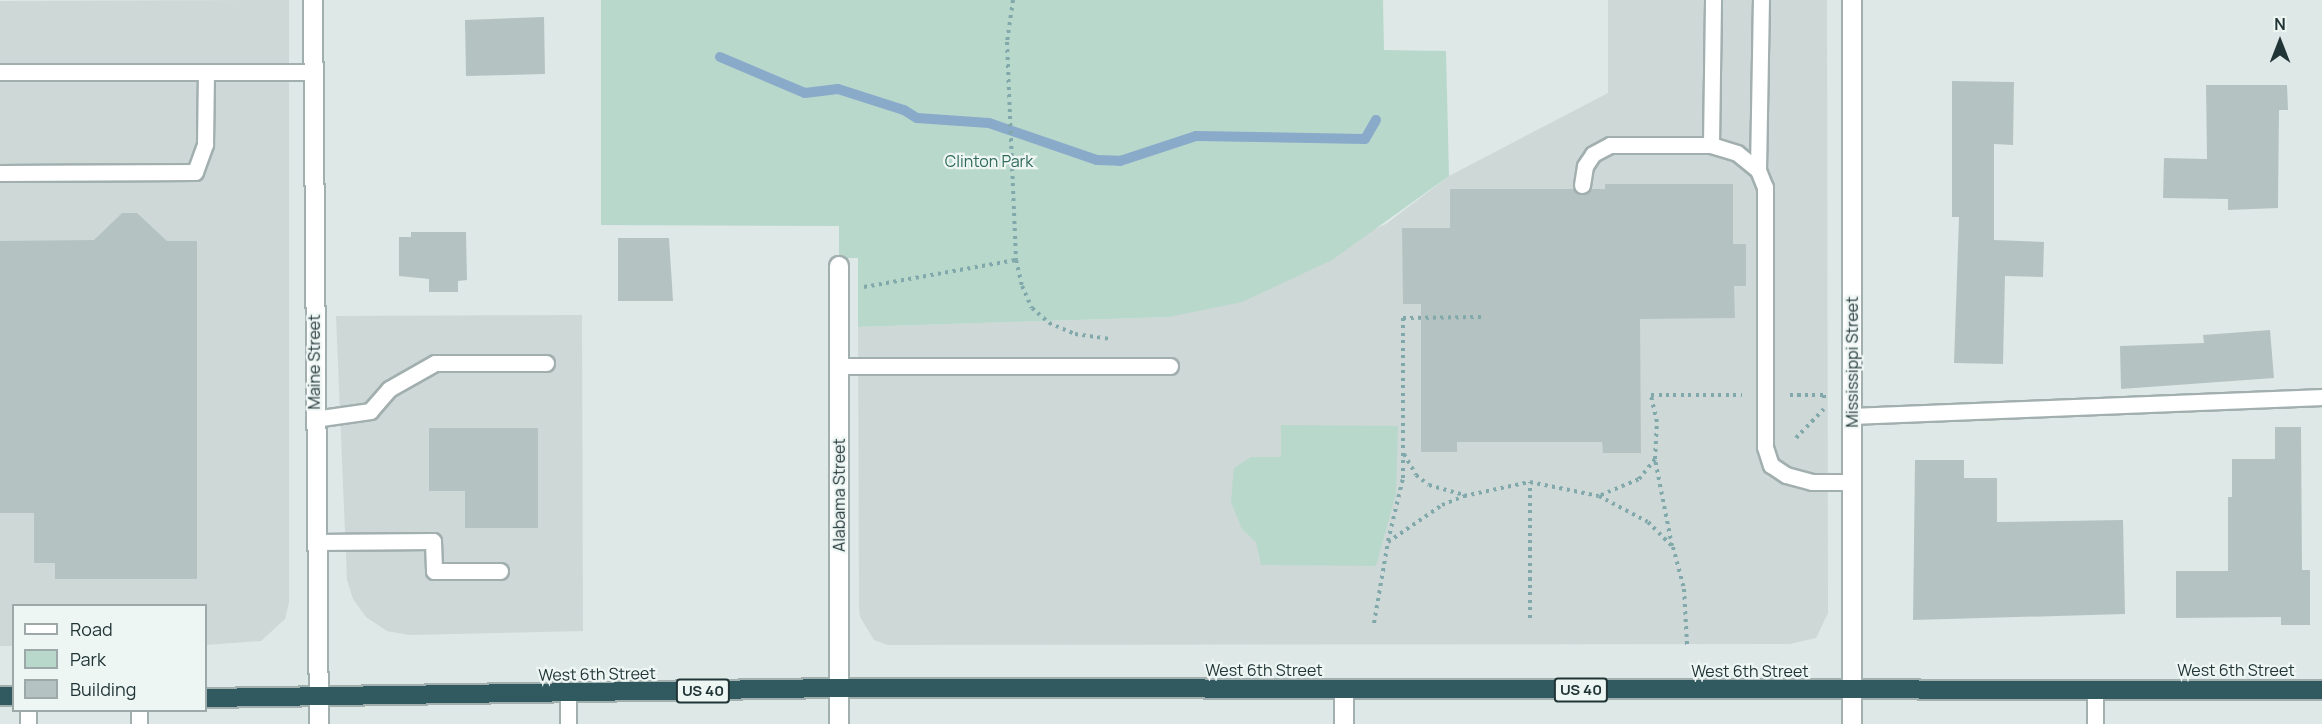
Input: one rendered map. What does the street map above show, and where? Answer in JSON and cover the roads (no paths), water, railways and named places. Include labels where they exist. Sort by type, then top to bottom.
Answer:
[{"type":"highway","name":"West 6th Street","points":[[207,698],[319,699],[839,688],[2322,690]]},
{"type":"street","name":"Maine Street","points":[[312,0],[314,419],[319,724]]},
{"type":"street","name":"Mississippi Street","points":[[1852,0],[1852,724]]},
{"type":"street","name":"Alabama Street","points":[[839,724],[840,266]]},
{"type":"street","points":[[1344,690],[1344,724]]},
{"type":"lane","points":[[1711,145],[1713,0]]},
{"type":"lane","points":[[1761,0],[1758,170],[1765,187],[1765,447],[1772,465],[1786,475],[1812,482],[1852,482]]},
{"type":"lane","points":[[0,72],[313,72]]},
{"type":"lane","points":[[0,173],[195,172],[206,144],[206,72]]},
{"type":"lane","points":[[1582,185],[1585,166],[1593,154],[1610,145],[1711,145],[1737,153],[1758,170]]},
{"type":"lane","points":[[314,419],[370,411],[389,389],[435,363],[546,363]]},
{"type":"lane","points":[[840,366],[1170,366]]},
{"type":"lane","points":[[1852,416],[2322,397]]},
{"type":"lane","points":[[316,542],[434,541],[434,571],[500,571]]},
{"type":"lane","points":[[2095,690],[2095,724]]},
{"type":"lane","points":[[568,694],[568,724]]},
{"type":"waterway","points":[[720,57],[805,93],[838,89],[904,110],[917,118],[989,123],[1097,160],[1120,161],[1196,136],[1365,139],[1376,120]]},
{"type":"park label","name":"Clinton Park","points":[[989,161]]}]
